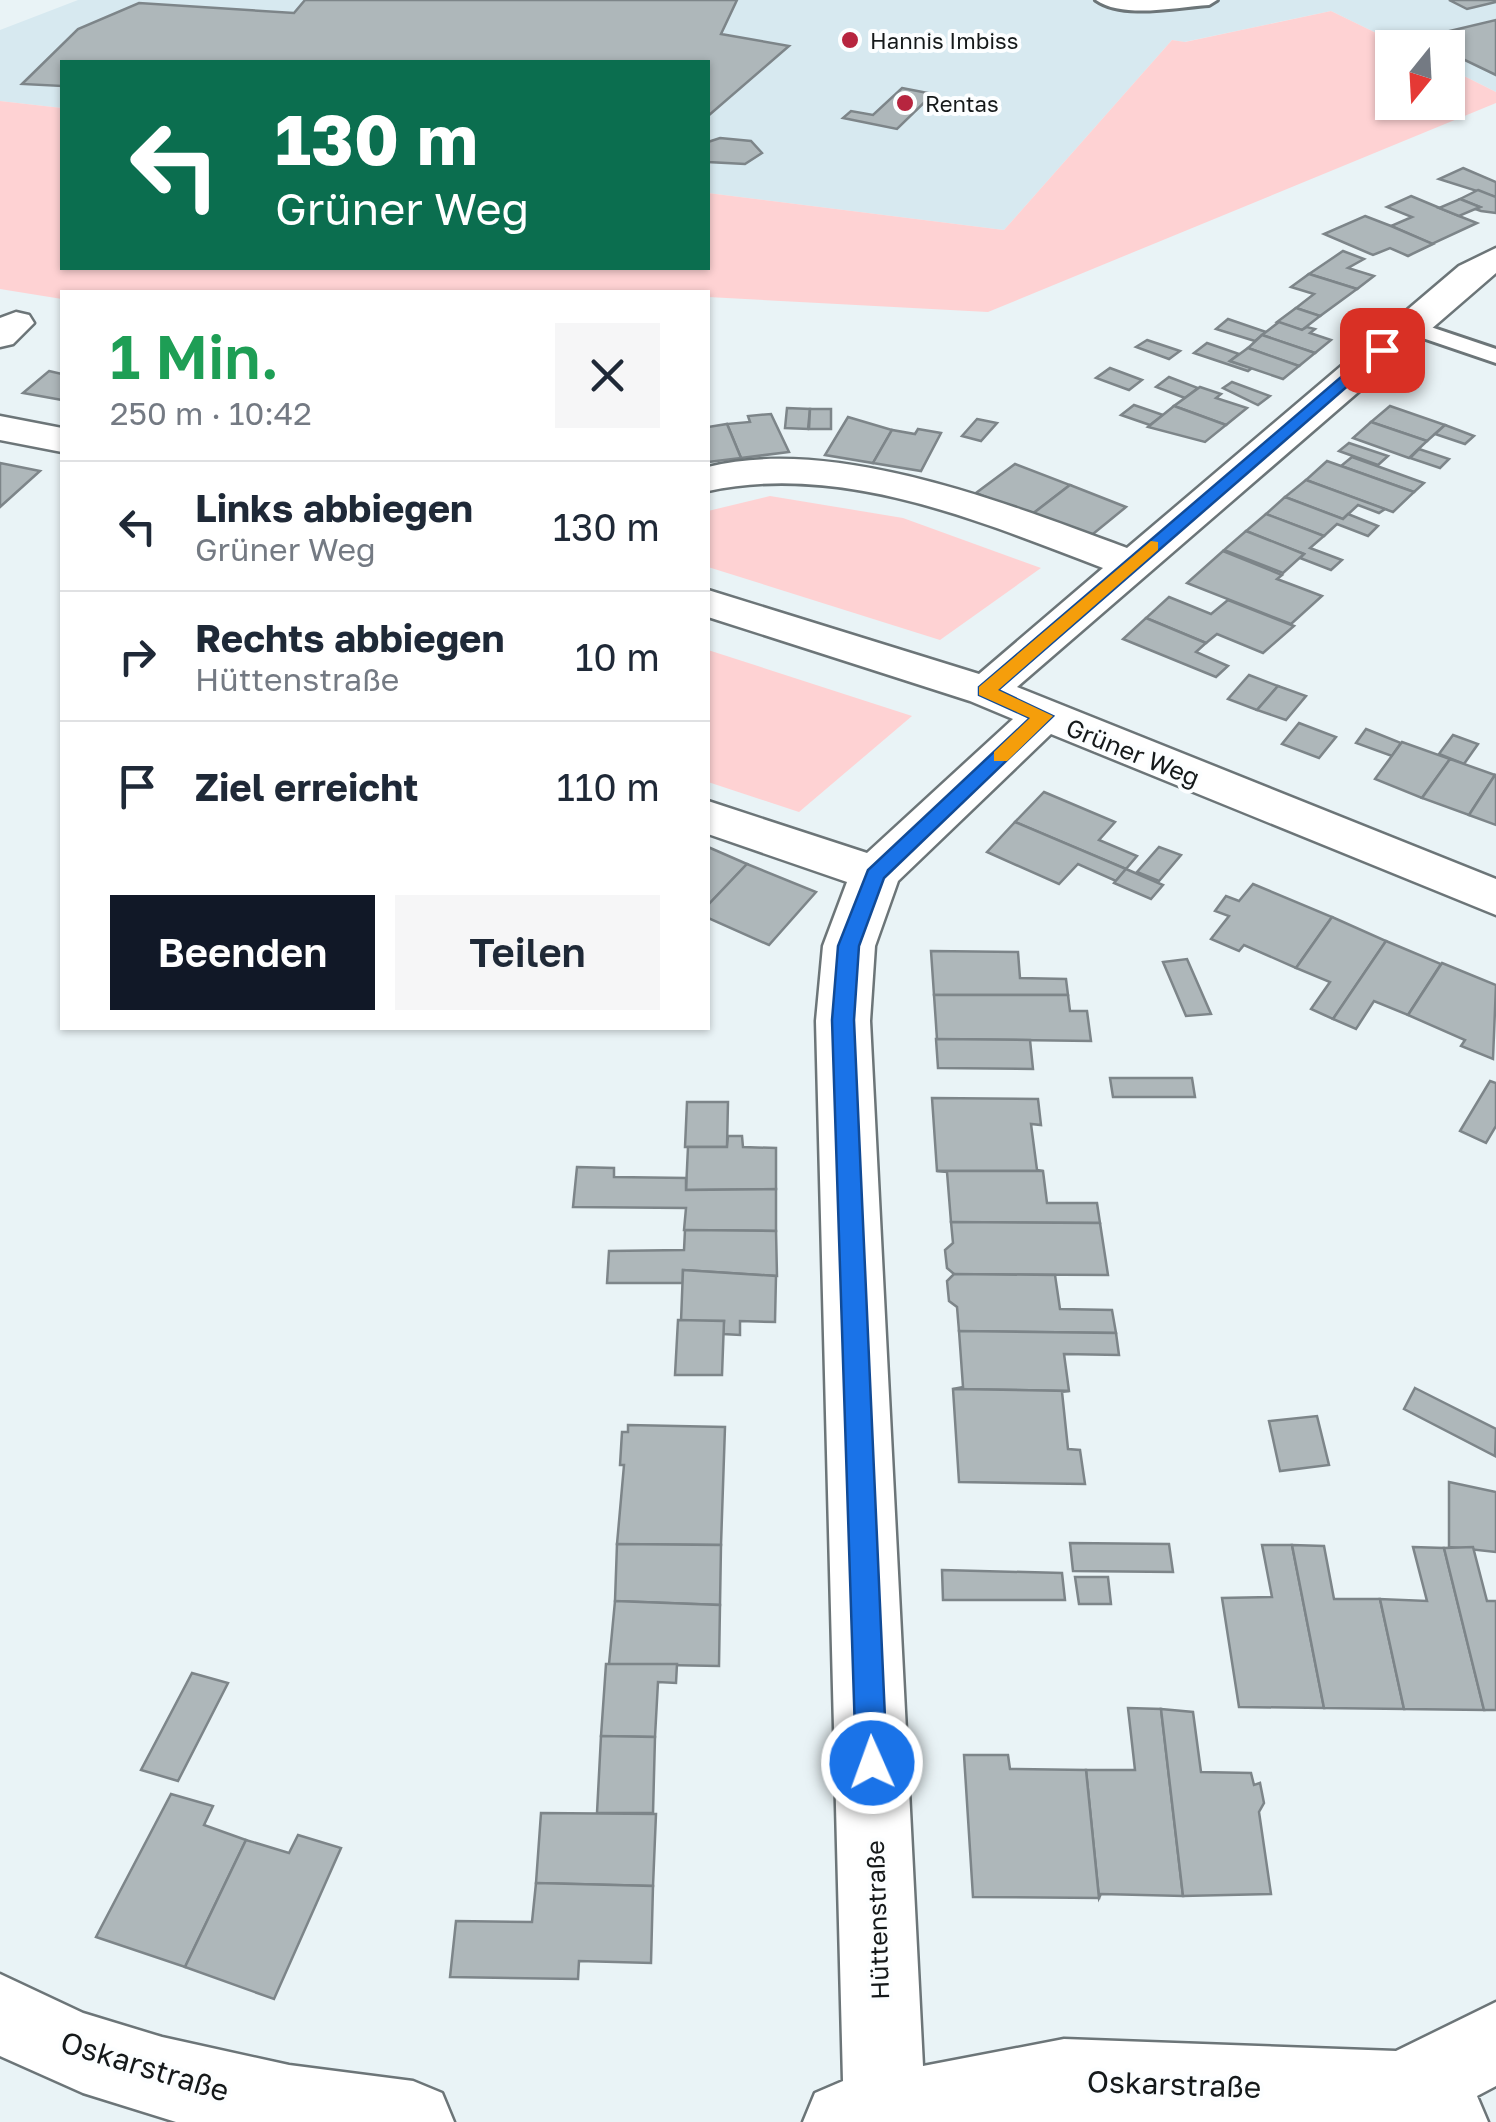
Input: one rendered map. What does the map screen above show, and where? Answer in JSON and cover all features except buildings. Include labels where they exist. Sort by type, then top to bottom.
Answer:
[{"type":"street","points":[[986,691],[1471,274],[1496,258]]},
{"type":"street","points":[[0,428],[60,440]]},
{"type":"street","points":[[710,477],[727,472],[821,473],[899,486],[1025,524],[1130,564]]},
{"type":"street","name":"Grüner Weg","points":[[710,604],[986,691],[1496,898]]},
{"type":"street","name":"Hüttenstraße","points":[[871,2119],[843,1020],[848,946],[875,874],[1043,716]]},
{"type":"street","points":[[710,818],[875,874]]},
{"type":"street","name":"Oskarstraße","points":[[0,2014],[82,2053],[240,2096],[413,2122]]},
{"type":"street","name":"Oskarstraße","points":[[871,2119],[1064,2080],[1424,2107],[1496,2042]]},
{"type":"lane","points":[[1104,0],[1141,5],[1209,0]]},
{"type":"lane","points":[[1410,326],[1496,356]]},
{"type":"shaded area","points":[[78,0],[1496,0],[1496,92],[1465,76],[1465,30],[1375,32],[1331,11],[1184,42],[1172,40],[1004,230],[710,193],[710,60],[60,60],[60,108],[0,101],[0,30]]},
{"type":"shaded area","points":[[1331,11],[1375,32],[1375,120],[1455,120],[988,312],[710,297],[710,290],[60,290],[60,299],[0,289],[0,101],[60,108],[60,270],[710,270],[710,193],[1004,230],[1172,40],[1185,42]]},
{"type":"shaded area","points":[[1465,76],[1496,92],[1496,103],[1465,116]]},
{"type":"shaded area","points":[[770,496],[903,518],[1041,568],[940,640],[710,568],[710,511]]},
{"type":"shaded area","points":[[710,651],[912,716],[799,812],[710,783]]},
{"type":"slow traffic","points":[[1000,756],[1043,716],[986,691],[1151,546]]},
{"type":"place","name":"Hannis Imbiss","points":[[850,40]]},
{"type":"place","name":"Rentas","points":[[905,103]]},
{"type":"route","points":[[872,1763],[843,1020],[848,946],[875,874],[1043,716],[986,691],[1382,350]]}]
